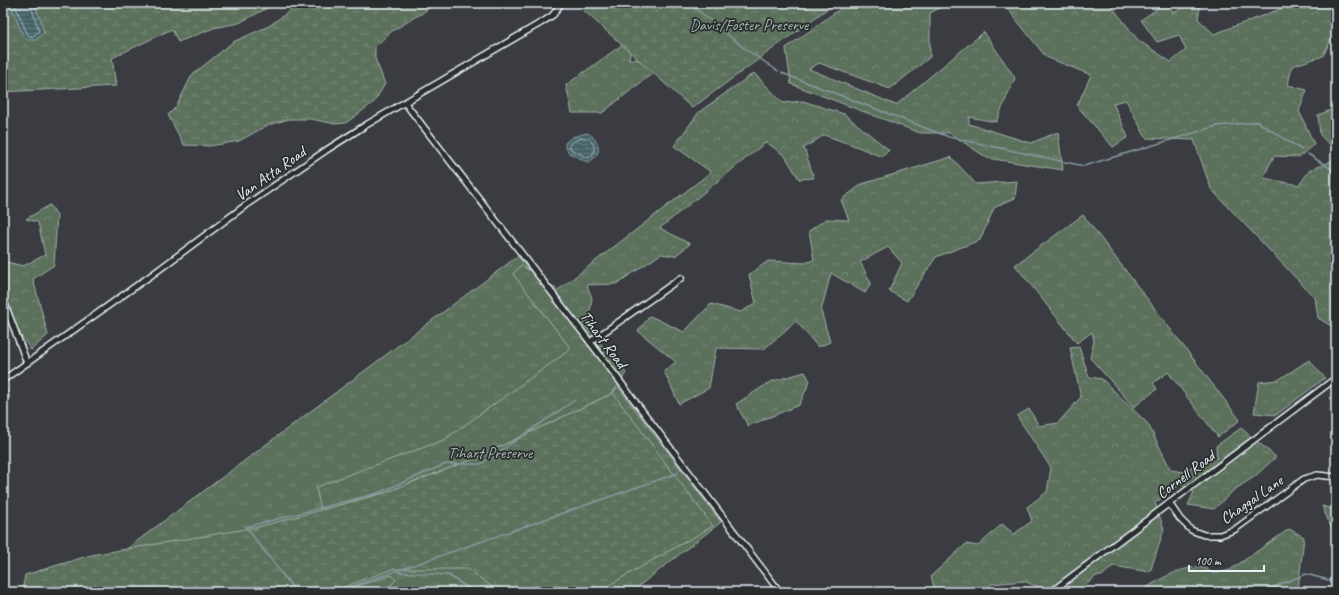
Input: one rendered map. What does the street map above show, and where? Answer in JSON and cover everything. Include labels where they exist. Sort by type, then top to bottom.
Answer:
[{"type":"street","name":"Van Atta Road","points":[[3,380],[153,274],[246,205],[321,154],[366,125],[548,19],[556,12],[561,3]]},
{"type":"street","name":"Tihart Road","points":[[405,103],[590,342],[780,592]]},
{"type":"street","points":[[590,342],[680,278]]},
{"type":"street","points":[[3,299],[27,363]]},
{"type":"street","name":"Cornell Road","points":[[1051,592],[1336,378]]},
{"type":"street","name":"Chaggal Lane","points":[[1169,503],[1180,519],[1191,530],[1204,535],[1220,535],[1234,530],[1304,479],[1317,475],[1336,477]]},
{"type":"green space","points":[[3,3],[10,3],[22,33],[44,33],[40,18],[33,3],[284,3],[269,7],[239,23],[214,28],[178,42],[172,29],[112,58],[116,86],[3,92]]},
{"type":"green space","points":[[287,3],[436,3],[391,32],[375,46],[375,58],[385,84],[374,102],[346,123],[335,124],[311,119],[289,119],[268,125],[239,141],[210,146],[184,145],[168,115],[176,107],[192,75],[233,42],[269,26],[291,10],[292,7]]},
{"type":"green space","name":"Davis/Foster Preserve","points":[[583,3],[835,3],[692,108],[582,9]]},
{"type":"green space","points":[[848,3],[949,3],[930,13],[930,57],[890,89],[819,63],[809,69],[896,105],[984,32],[1015,78],[996,122],[969,117],[969,124],[1031,143],[1058,132],[1063,170],[987,158],[950,133],[920,133],[791,84],[786,48]]},
{"type":"green space","points":[[1003,3],[1109,3],[1138,40],[1171,62],[1186,50],[1179,35],[1157,42],[1141,20],[1165,3],[1169,3],[1173,13],[1190,4],[1200,7],[1198,19],[1214,34],[1296,3],[1336,3],[1336,29],[1323,56],[1292,66],[1288,85],[1307,90],[1299,111],[1314,144],[1299,157],[1274,156],[1263,178],[1299,185],[1310,170],[1334,160],[1336,154],[1336,329],[1318,318],[1315,298],[1211,189],[1194,140],[1146,138],[1126,100],[1113,103],[1128,137],[1113,147],[1077,106],[1091,75],[1046,57]]},
{"type":"green space","points":[[633,37],[629,59],[667,62],[602,113],[572,113],[566,85]]},
{"type":"green space","points":[[754,73],[783,103],[803,101],[844,114],[889,150],[882,157],[824,135],[804,148],[814,178],[799,179],[785,156],[766,142],[660,228],[690,244],[675,256],[661,254],[616,284],[587,285],[592,298],[587,328],[626,373],[613,393],[476,458],[384,493],[321,510],[316,488],[444,440],[571,349],[513,274],[521,265],[558,290],[711,172],[674,146],[699,112]]},
{"type":"green space","points":[[1336,108],[1336,151],[1320,135],[1318,115]]},
{"type":"green space","points":[[951,157],[976,184],[1017,181],[1015,198],[994,208],[980,240],[936,257],[907,301],[889,291],[902,263],[888,247],[860,262],[871,283],[865,293],[831,273],[821,311],[830,342],[818,347],[796,321],[764,349],[716,348],[709,388],[679,404],[664,371],[676,362],[638,331],[650,316],[684,332],[711,304],[741,312],[756,303],[749,275],[768,261],[805,263],[814,260],[809,231],[826,219],[849,220],[841,200],[862,184]]},
{"type":"green space","points":[[50,205],[57,215],[54,265],[33,279],[48,335],[31,350],[3,311],[3,261],[23,266],[45,255],[38,222],[26,219]]},
{"type":"green space","points":[[1083,215],[1240,420],[1218,437],[1168,372],[1153,383],[1157,389],[1134,407],[1090,358],[1094,341],[1092,332],[1077,343],[1015,265]]},
{"type":"green space","name":"Tihart Preserve","points":[[518,256],[721,522],[631,592],[69,592]]},
{"type":"green space","points":[[1079,347],[1089,377],[1102,379],[1148,424],[1171,470],[1183,472],[1205,458],[1217,458],[1216,446],[1241,428],[1276,457],[1254,477],[1234,490],[1214,509],[1188,505],[1194,492],[1181,484],[1155,503],[1164,529],[1150,572],[1113,566],[1102,576],[1096,576],[1078,592],[1050,592],[1024,581],[991,584],[985,592],[935,592],[931,576],[966,544],[978,546],[1002,524],[1014,534],[1032,521],[1027,507],[1047,492],[1051,468],[1017,416],[1029,409],[1039,426],[1058,423],[1081,397],[1070,348]]},
{"type":"green space","points":[[1309,360],[1325,378],[1276,415],[1254,413],[1259,382],[1278,380]]},
{"type":"green space","points":[[805,372],[810,381],[799,405],[748,426],[736,404],[770,382]]},
{"type":"green space","points":[[5,386],[10,397],[3,402],[3,387]]},
{"type":"green space","points":[[613,393],[713,526],[597,592],[499,592],[468,569],[392,569],[331,592],[22,592],[25,575],[91,555],[258,527],[384,493],[476,458]]},
{"type":"green space","points":[[1322,506],[1336,510],[1336,539]]},
{"type":"green space","points":[[1289,529],[1304,537],[1298,590],[1295,592],[1140,592],[1170,574],[1179,571],[1196,567],[1204,568],[1214,574],[1230,570]]},
{"type":"green space","points":[[392,575],[396,580],[382,592],[338,592]]},
{"type":"water","points":[[10,3],[33,3],[40,18],[44,33],[35,40],[27,40],[22,33]]},
{"type":"water","points":[[587,133],[595,140],[598,148],[596,156],[588,162],[570,154],[565,147],[565,143],[572,137]]},
{"type":"waterway","points":[[689,3],[744,48],[778,71]]},
{"type":"waterway","points":[[782,73],[949,137],[1084,166],[1217,126],[1258,122],[1302,150]]},
{"type":"waterway","points":[[1308,154],[1336,172]]},
{"type":"waterway","points":[[296,592],[246,527],[378,493],[446,464],[481,464],[575,400]]},
{"type":"waterway","points":[[336,592],[678,473]]},
{"type":"waterway","points":[[398,572],[448,575],[475,592]]},
{"type":"waterway","points":[[1261,592],[1306,574],[1336,582]]}]
